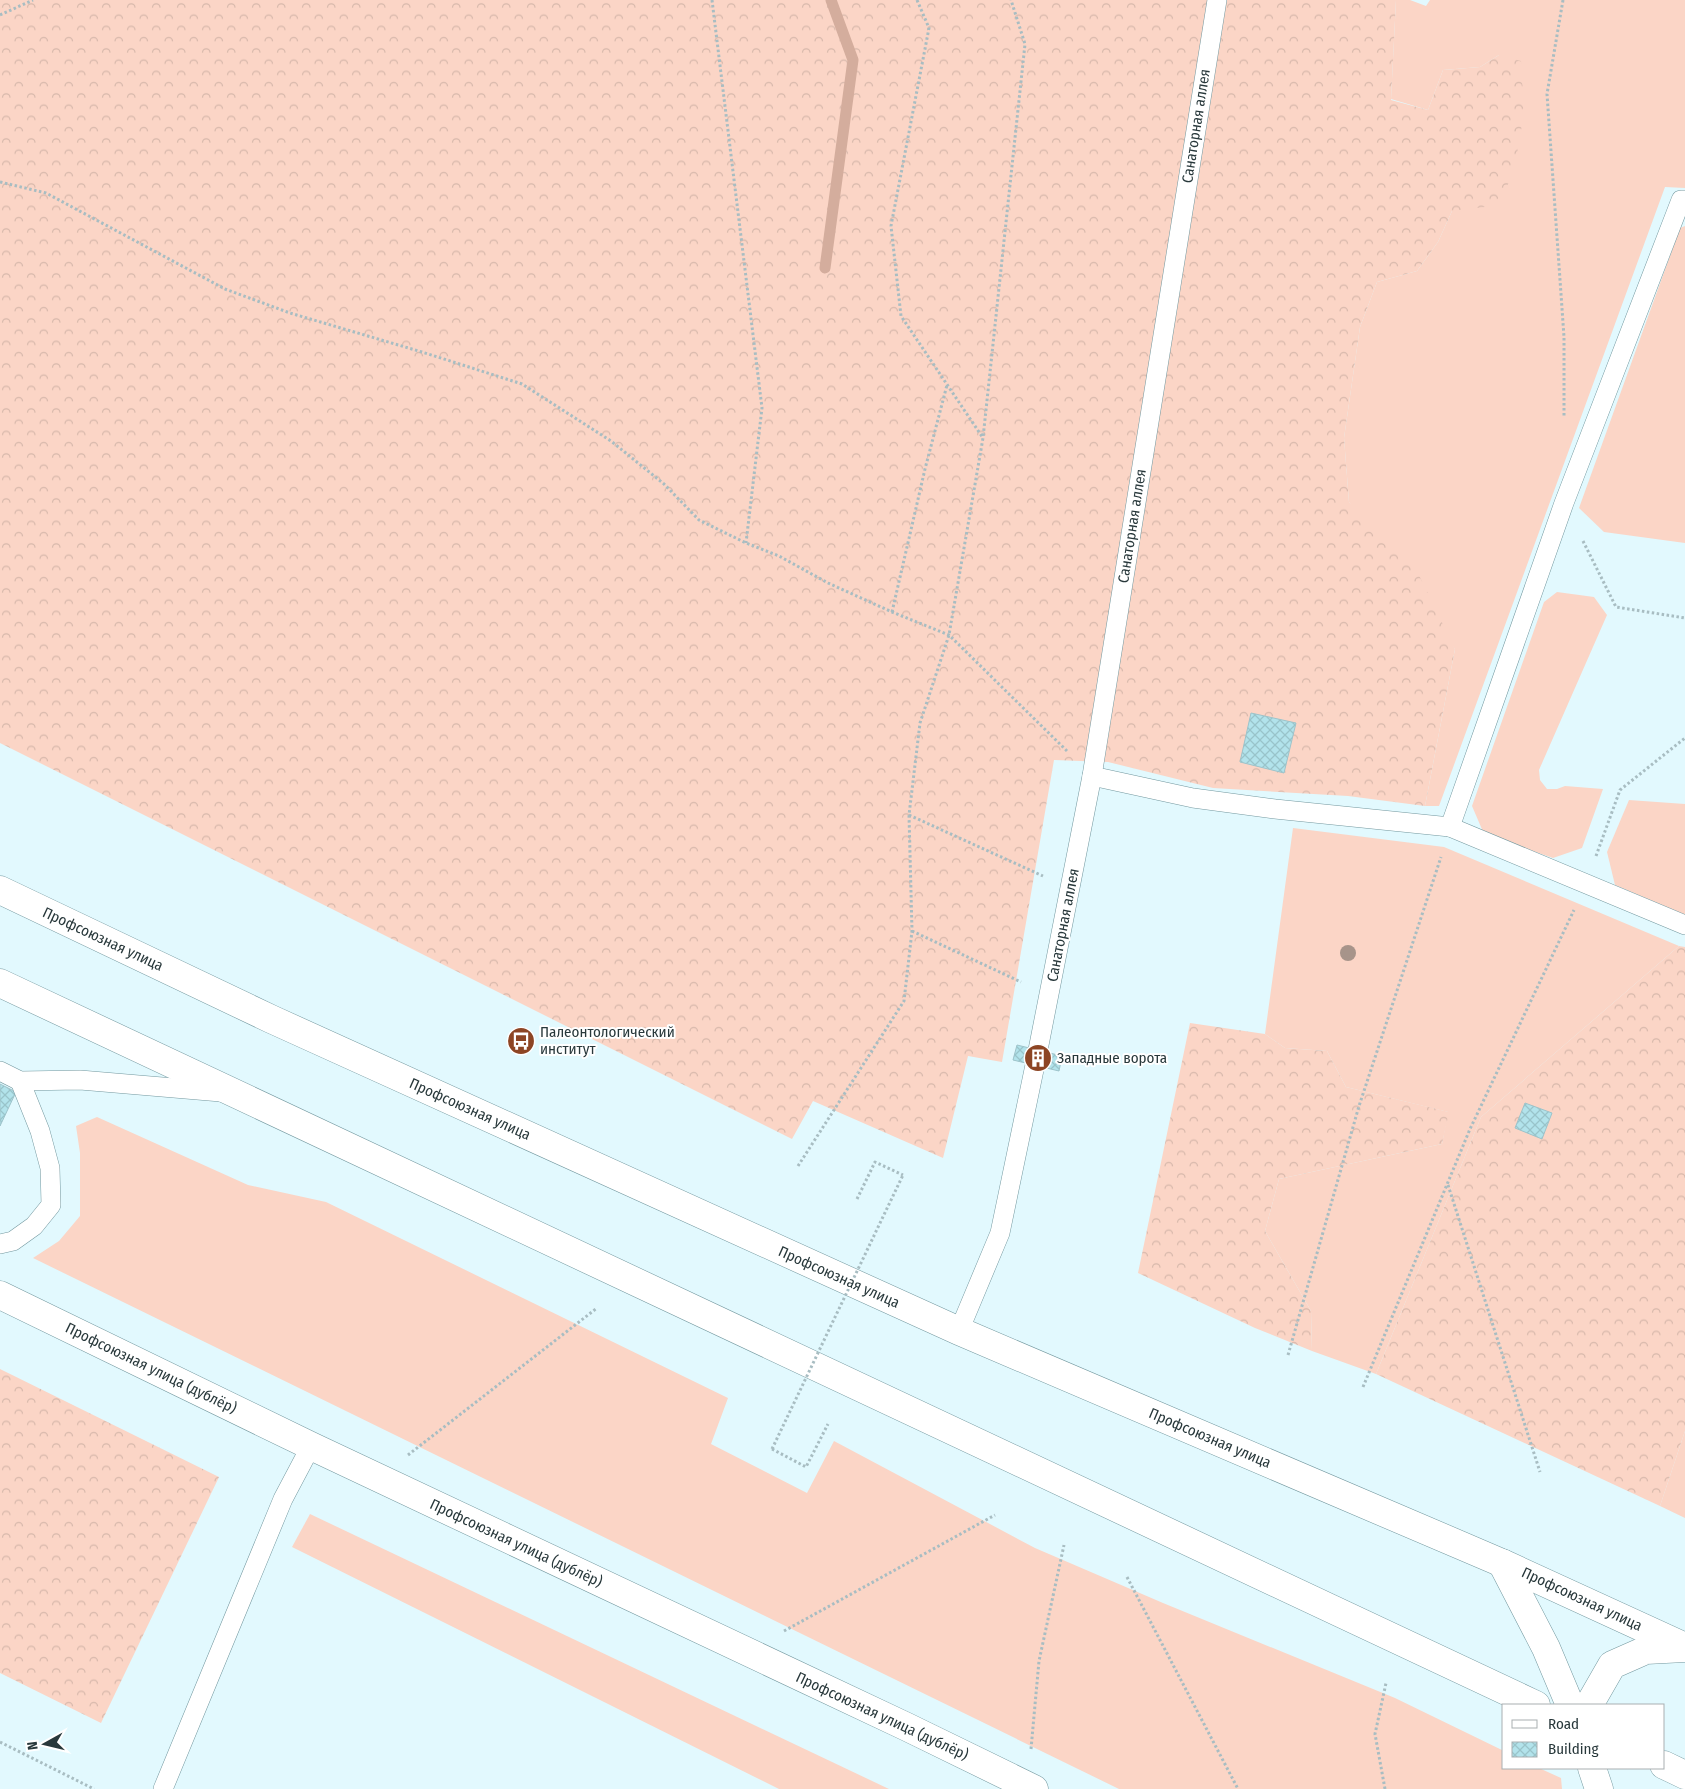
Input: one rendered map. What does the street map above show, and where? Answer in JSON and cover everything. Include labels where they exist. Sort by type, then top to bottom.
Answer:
[{"type":"main road","name":"Профсоюзная улица","points":[[0,890],[280,1023],[959,1331],[1502,1562],[1685,1648]]},
{"type":"main road","points":[[0,983],[1534,1704]]},
{"type":"main road","name":"Профсоюзная улица (дублёр)","points":[[0,1295],[311,1446],[907,1727],[1034,1789]]},
{"type":"main road","points":[[1502,1562],[1546,1648],[1570,1704]]},
{"type":"main road","points":[[1590,1704],[1612,1664],[1646,1650],[1685,1648]]},
{"type":"main road","points":[[1665,1765],[1685,1775]]},
{"type":"main road","points":[[1592,1769],[1600,1789]]},
{"type":"lane","name":"Санаторная аллея","points":[[959,1331],[1000,1233],[1092,776],[1217,0]]},
{"type":"lane","points":[[1450,827],[1564,503],[1681,200],[1685,200]]},
{"type":"lane","points":[[1092,776],[1193,798],[1275,809],[1450,827],[1685,925]]},
{"type":"lane","points":[[0,1071],[20,1081],[80,1080],[237,1094]]},
{"type":"lane","points":[[0,1244],[13,1241],[34,1226],[52,1205],[50,1168],[40,1131],[20,1081]]},
{"type":"lane","points":[[164,1789],[283,1499],[311,1446]]},
{"type":"path","points":[[0,15],[33,0]]},
{"type":"path","points":[[712,0],[762,408],[746,543]]},
{"type":"path","points":[[917,0],[929,28],[891,226],[901,316],[983,438]]},
{"type":"path","points":[[798,1166],[904,1001],[912,931],[909,815],[920,724],[949,635],[983,438],[1025,44],[1011,0]]},
{"type":"path","points":[[1563,0],[1547,94],[1564,338],[1564,425]]},
{"type":"path","points":[[0,182],[46,193],[225,289],[290,313],[522,384],[610,441],[664,484],[699,520],[746,543],[779,556],[828,583],[949,635],[1092,776]]},
{"type":"path","points":[[892,612],[925,469],[947,385]]},
{"type":"path","points":[[1564,503],[1616,607],[1685,618]]},
{"type":"path","points":[[1363,1387],[1470,1129],[1586,884],[1620,790],[1685,738]]},
{"type":"path","points":[[909,815],[1070,888]]},
{"type":"path","points":[[1288,1354],[1359,1106],[1450,827]]},
{"type":"path","points":[[912,931],[1049,995]]},
{"type":"path","points":[[828,1424],[806,1467],[772,1450],[902,1175],[875,1162],[857,1199]]},
{"type":"path","points":[[1447,1184],[1540,1472]]},
{"type":"path","points":[[408,1455],[597,1308]]},
{"type":"path","points":[[746,1652],[995,1515]]},
{"type":"path","points":[[1030,1753],[1039,1661],[1064,1545]]},
{"type":"path","points":[[1127,1577],[1238,1789]]},
{"type":"path","points":[[1385,1789],[1375,1734],[1386,1684]]},
{"type":"path","points":[[0,1742],[94,1789]]},
{"type":"green space","points":[[0,0],[1396,0],[1391,100],[1428,110],[1443,70],[1480,67],[1499,55],[1521,61],[1524,113],[1513,177],[1493,206],[1452,211],[1438,242],[1417,271],[1377,282],[1360,327],[1344,438],[1349,502],[1414,565],[1455,649],[1425,806],[1348,796],[1213,788],[1108,762],[1054,760],[1002,1062],[968,1056],[943,1158],[813,1101],[792,1139],[0,743]]},
{"type":"green space","points":[[1396,0],[1410,0],[1426,6],[1430,0],[1685,0],[1685,188],[1665,187],[1439,806],[1425,806],[1455,649],[1349,502],[1344,438],[1360,327],[1377,282],[1417,271],[1438,242],[1452,211],[1499,55],[1480,67],[1443,70],[1428,110],[1391,99]]},
{"type":"green space","points":[[1685,226],[1685,543],[1604,532],[1579,508],[1680,228]]},
{"type":"green space","points":[[1557,592],[1594,597],[1607,615],[1539,770],[1540,780],[1547,789],[1557,789],[1565,786],[1603,789],[1582,848],[1553,858],[1484,834],[1472,806],[1544,602]]},
{"type":"green space","points":[[1629,800],[1685,804],[1685,915],[1615,885],[1607,852]]},
{"type":"green space","points":[[1293,828],[1444,847],[1679,946],[1481,1117],[1376,1374],[1312,1351],[1311,1311],[1265,1231],[1279,1179],[1442,1144],[1448,1112],[1346,1087],[1327,1051],[1285,1048],[1265,1034]]},
{"type":"green space","points":[[1679,946],[1685,947],[1685,1431],[1660,1506],[1376,1374],[1481,1117]]},
{"type":"green space","points":[[1190,1023],[1265,1034],[1285,1048],[1327,1051],[1346,1087],[1449,1112],[1442,1144],[1279,1179],[1265,1231],[1311,1311],[1312,1351],[1255,1328],[1138,1273]]},
{"type":"green space","points":[[97,1117],[248,1185],[326,1202],[728,1398],[711,1444],[807,1493],[834,1441],[1035,1548],[1163,1603],[1395,1698],[1502,1750],[1502,1769],[1541,1769],[1561,1778],[1562,1789],[1119,1789],[33,1258],[59,1241],[80,1216],[80,1153],[76,1126]]},
{"type":"green space","points":[[0,1369],[219,1477],[101,1723],[0,1673]]},
{"type":"green space","points":[[1685,1431],[1685,1518],[1660,1506]]},
{"type":"green space","points":[[310,1514],[889,1789],[779,1789],[292,1547]]},
{"type":"building","points":[[1251,713],[1296,723],[1284,773],[1240,762]]},
{"type":"building","name":"Западные ворота","points":[[1017,1045],[1062,1056],[1059,1071],[1013,1060]]},
{"type":"building","points":[[0,1084],[16,1092],[0,1126]]},
{"type":"building","points":[[1525,1103],[1552,1113],[1542,1139],[1515,1128]]},
{"type":"waterway","points":[[825,268],[853,60],[831,0]]},
{"type":"place","name":"Палеонтологический институт","points":[[521,1041]]},
{"type":"place","name":"Западные ворота","points":[[1038,1058]]}]
